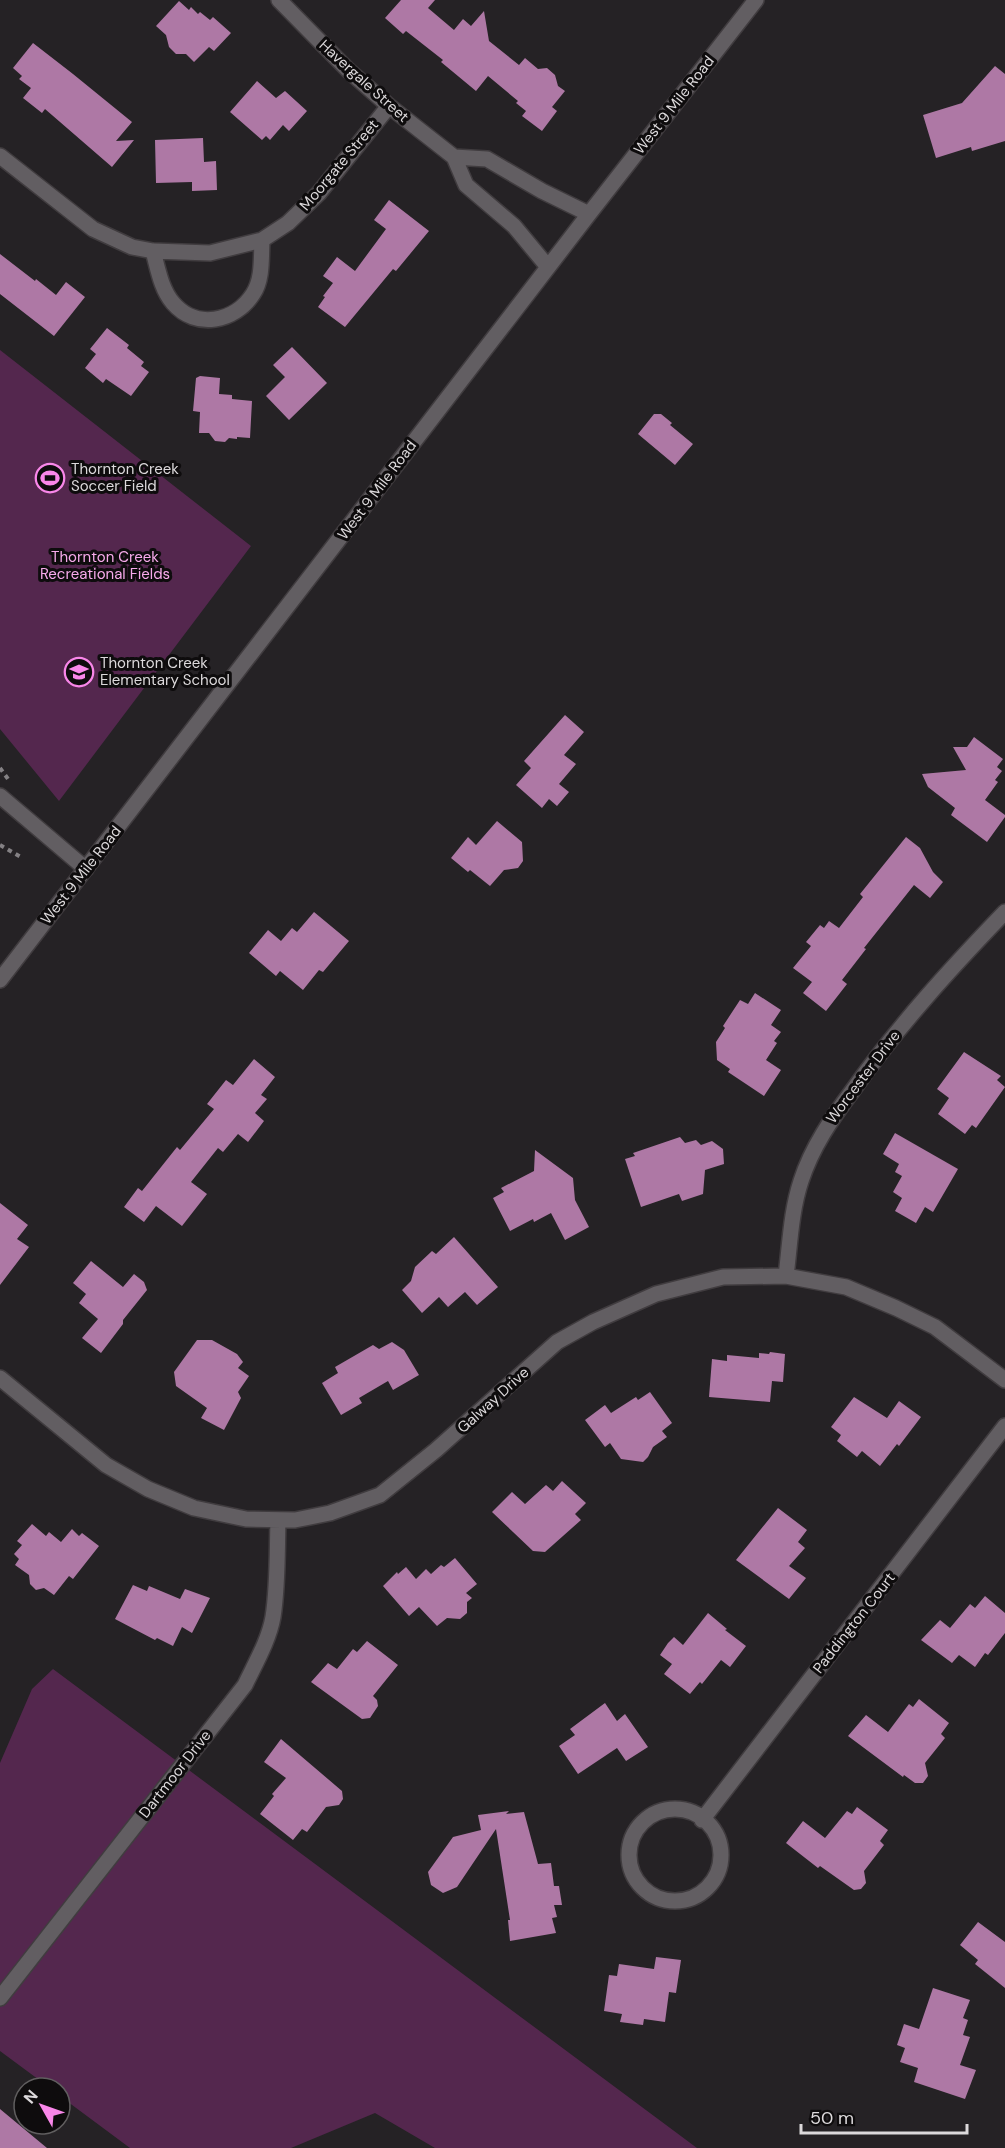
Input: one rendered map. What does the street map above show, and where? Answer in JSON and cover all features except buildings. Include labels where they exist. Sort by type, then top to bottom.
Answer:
[{"type":"street","name":"Havergale Street","points":[[279,0],[348,70],[389,106],[454,157],[466,185],[514,226],[548,267]]},
{"type":"street","name":"West 9 Mile Road","points":[[0,980],[756,0]]},
{"type":"street","name":"Moorgate Street","points":[[0,156],[93,229],[132,247],[153,252],[210,254],[262,240],[288,223],[319,193],[389,106]]},
{"type":"street","points":[[454,157],[487,159],[542,191],[589,214]]},
{"type":"street","points":[[153,252],[163,285],[174,304],[189,315],[207,321],[222,319],[238,310],[253,294],[260,272],[262,240]]},
{"type":"street","points":[[0,796],[86,869]]},
{"type":"street","name":"Worcester Drive","points":[[786,1276],[793,1214],[801,1181],[827,1125],[869,1066],[920,1004],[1005,912]]},
{"type":"street","name":"Galway Drive","points":[[0,1378],[106,1465],[148,1489],[194,1508],[246,1519],[278,1520],[295,1520],[330,1513],[380,1494],[436,1450],[557,1342],[593,1322],[656,1294],[723,1277],[786,1276],[846,1287],[896,1308],[935,1328],[1005,1380]]},
{"type":"street","name":"Paddington Court","points":[[702,1820],[1005,1426]]},
{"type":"street","name":"Dartmoor Drive","points":[[0,1998],[245,1685],[273,1618],[278,1563],[278,1520]]},
{"type":"street","points":[[677,1808],[691,1811],[702,1820],[714,1830],[720,1845],[721,1862],[716,1876],[705,1889],[692,1898],[676,1901],[660,1898],[646,1891],[635,1879],[629,1858],[632,1837],[639,1825],[650,1815],[677,1808]]},
{"type":"path","points":[[0,845],[21,857]]},
{"type":"green space","name":"Thornton Creek Recreational Fields","points":[[0,350],[251,546],[59,801],[0,729]]},
{"type":"green space","points":[[53,1669],[697,2148],[435,2148],[375,2113],[291,2148],[130,2148],[72,2105],[72,2076],[34,2076],[0,2051],[0,1763],[32,1689]]},
{"type":"place","name":"Thornton Creek Soccer Field","points":[[50,478]]},
{"type":"place","name":"Thornton Creek Elementary School","points":[[79,672]]}]
